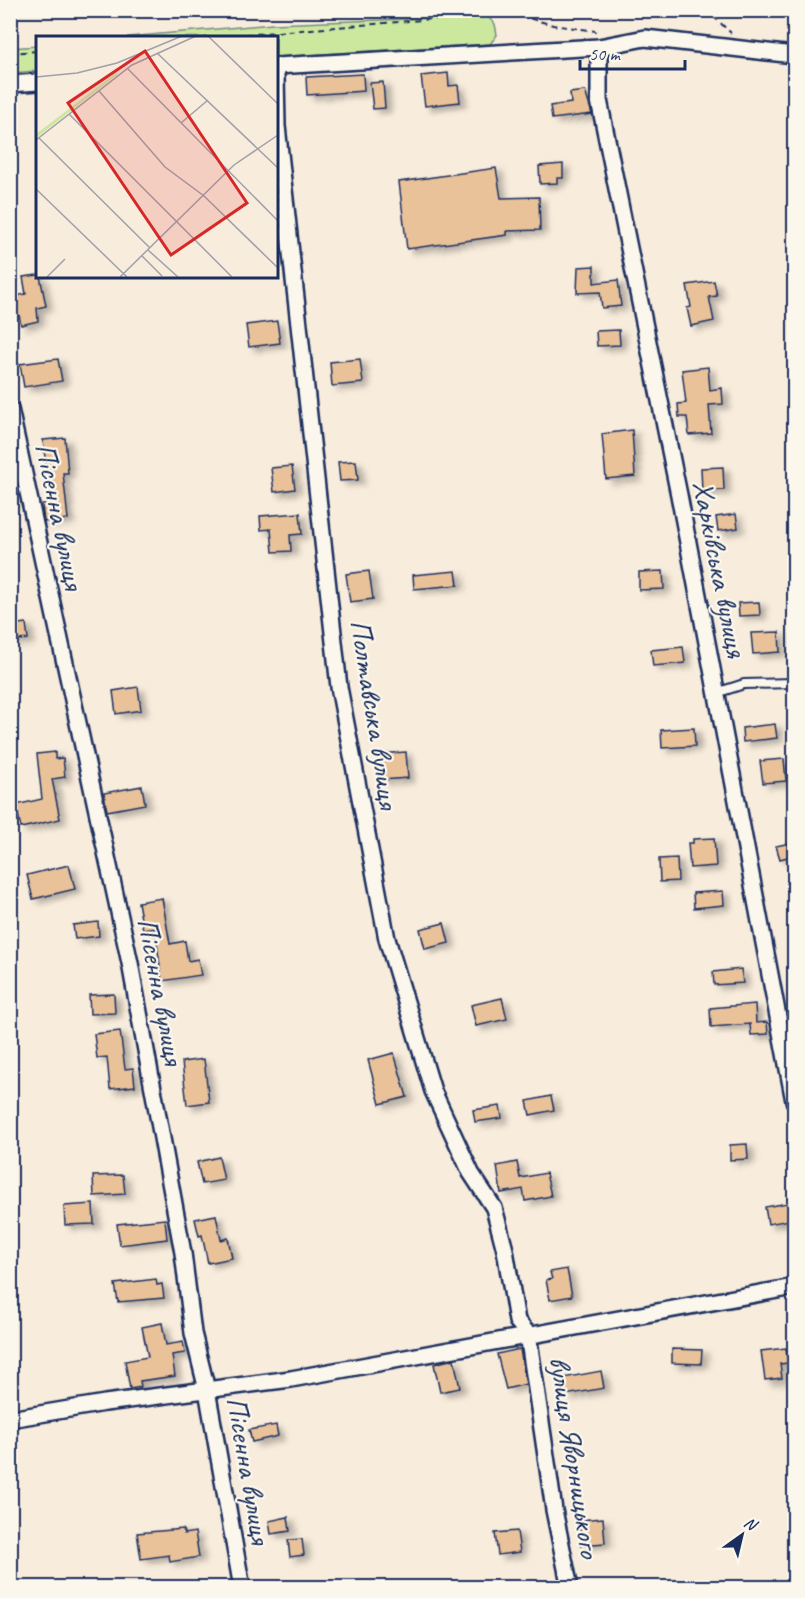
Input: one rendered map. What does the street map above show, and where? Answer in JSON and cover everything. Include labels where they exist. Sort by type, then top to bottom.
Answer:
[{"type":"street","points":[[278,66],[645,38],[795,55]]},
{"type":"street","name":"Харківська вулиця","points":[[599,40],[599,100],[717,693],[795,1101]]},
{"type":"street","points":[[10,84],[36,82]]},
{"type":"street","name":"Полтавська вулиця","points":[[278,135],[339,687],[387,939],[433,1091],[471,1173],[494,1208],[505,1250],[517,1321],[528,1334]]},
{"type":"street","name":"Пісенна вулиця","points":[[10,409],[65,672],[130,963],[183,1253],[193,1333],[207,1390],[242,1587]]},
{"type":"street","points":[[10,1419],[105,1403],[291,1379],[795,1287]]},
{"type":"street","name":"вулиця Яворницького","points":[[528,1334],[554,1510],[570,1587]]},
{"type":"lane","points":[[717,693],[744,684],[795,683]]},
{"type":"path","points":[[500,10],[599,40]]},
{"type":"path","points":[[693,10],[712,16],[745,50]]},
{"type":"path","points":[[228,36],[506,13]]},
{"type":"path","points":[[10,53],[36,51]]},
{"type":"green space","points":[[487,16],[495,24],[497,35],[490,44],[278,57],[278,36],[138,36],[273,24]]},
{"type":"green space","points":[[36,46],[36,71],[11,73],[11,48]]},
{"type":"building","points":[[448,73],[449,86],[458,85],[460,102],[425,106],[421,76]]},
{"type":"building","points":[[363,74],[364,91],[307,95],[306,77]]},
{"type":"building","points":[[383,82],[385,108],[373,109],[370,83]]},
{"type":"building","points":[[585,91],[592,114],[552,119],[550,106],[571,103],[570,93]]},
{"type":"building","points":[[563,164],[563,178],[557,178],[557,183],[540,184],[539,166]]},
{"type":"building","points":[[496,168],[501,198],[539,197],[540,230],[507,231],[507,235],[407,249],[399,182]]},
{"type":"building","points":[[594,266],[594,283],[618,280],[621,306],[602,308],[600,292],[577,293],[578,267]]},
{"type":"building","points":[[36,275],[36,278],[40,278],[46,306],[37,308],[38,321],[21,325],[19,315],[10,316],[10,297],[26,294],[23,277]]},
{"type":"building","points":[[714,281],[717,296],[709,297],[714,321],[691,326],[687,308],[691,307],[687,285]]},
{"type":"building","points":[[277,321],[280,343],[249,347],[246,325]]},
{"type":"building","points":[[619,330],[620,345],[597,346],[596,331]]},
{"type":"building","points":[[58,359],[62,381],[24,387],[20,364]]},
{"type":"building","points":[[360,359],[363,383],[332,386],[330,362]]},
{"type":"building","points":[[708,367],[710,390],[722,388],[723,404],[709,405],[711,433],[689,435],[687,417],[679,417],[678,404],[686,403],[682,370]]},
{"type":"building","points":[[632,430],[635,476],[606,479],[602,434]]},
{"type":"building","points":[[65,438],[68,473],[63,473],[68,519],[44,522],[42,504],[54,502],[51,474],[47,475],[43,440]]},
{"type":"building","points":[[356,461],[358,480],[340,481],[338,462]]},
{"type":"building","points":[[292,466],[295,489],[274,492],[271,468]]},
{"type":"building","points":[[723,467],[724,490],[702,491],[701,468]]},
{"type":"building","points":[[300,513],[302,534],[290,535],[291,551],[273,552],[271,529],[261,530],[260,516]]},
{"type":"building","points":[[736,514],[738,528],[718,531],[716,517]]},
{"type":"building","points":[[369,571],[373,599],[350,602],[346,574]]},
{"type":"building","points":[[456,571],[458,585],[414,589],[413,575]]},
{"type":"building","points":[[663,571],[664,589],[639,590],[639,572]]},
{"type":"building","points":[[759,602],[760,615],[739,616],[738,603]]},
{"type":"building","points":[[26,623],[28,639],[10,641],[10,625]]},
{"type":"building","points":[[779,632],[780,652],[753,654],[751,633]]},
{"type":"building","points":[[683,647],[685,663],[653,666],[651,650]]},
{"type":"building","points":[[138,687],[141,710],[116,714],[113,691]]},
{"type":"building","points":[[775,724],[777,738],[743,742],[742,728]]},
{"type":"building","points":[[694,728],[695,746],[662,748],[661,730]]},
{"type":"building","points":[[55,752],[55,759],[63,758],[65,777],[52,779],[60,819],[21,828],[16,805],[42,799],[37,754]]},
{"type":"building","points":[[406,752],[408,778],[381,780],[378,754]]},
{"type":"building","points":[[784,759],[786,781],[763,783],[760,761]]},
{"type":"building","points":[[142,786],[145,804],[107,811],[104,793]]},
{"type":"building","points":[[714,838],[716,866],[690,868],[688,843],[693,843],[693,839]]},
{"type":"building","points":[[795,842],[795,855],[780,859],[776,846]]},
{"type":"building","points":[[677,858],[678,881],[660,882],[659,859]]},
{"type":"building","points":[[69,865],[75,889],[33,899],[27,875]]},
{"type":"building","points":[[723,891],[724,905],[694,908],[693,893]]},
{"type":"building","points":[[162,898],[170,944],[185,941],[188,961],[198,959],[201,975],[162,981],[155,928],[143,930],[138,902]]},
{"type":"building","points":[[98,922],[99,936],[75,939],[73,925]]},
{"type":"building","points":[[444,923],[449,943],[425,949],[420,929]]},
{"type":"building","points":[[741,969],[743,983],[714,985],[713,972]]},
{"type":"building","points":[[114,994],[115,1013],[90,1014],[89,995]]},
{"type":"building","points":[[502,998],[507,1019],[476,1026],[471,1005]]},
{"type":"building","points":[[755,1004],[756,1023],[767,1022],[768,1034],[751,1035],[750,1024],[711,1027],[710,1008]]},
{"type":"building","points":[[120,1031],[125,1069],[133,1068],[135,1086],[110,1089],[107,1057],[97,1058],[94,1034]]},
{"type":"building","points":[[394,1053],[407,1097],[380,1104],[368,1060]]},
{"type":"building","points":[[204,1059],[209,1102],[187,1105],[182,1062]]},
{"type":"building","points":[[551,1096],[554,1110],[530,1115],[527,1101]]},
{"type":"building","points":[[500,1106],[502,1118],[475,1122],[473,1110]]},
{"type":"building","points":[[747,1144],[748,1159],[730,1160],[730,1145]]},
{"type":"building","points":[[219,1157],[224,1180],[202,1184],[197,1162]]},
{"type":"building","points":[[517,1162],[520,1178],[546,1173],[551,1196],[525,1201],[523,1189],[501,1193],[497,1166]]},
{"type":"building","points":[[123,1175],[125,1194],[94,1196],[93,1176]]},
{"type":"building","points":[[787,1203],[790,1220],[768,1224],[765,1207]]},
{"type":"building","points":[[93,1204],[94,1224],[65,1225],[64,1206]]},
{"type":"building","points":[[216,1215],[221,1240],[228,1238],[232,1258],[208,1263],[202,1235],[199,1236],[195,1219]]},
{"type":"building","points":[[165,1219],[167,1239],[120,1245],[117,1224]]},
{"type":"building","points":[[567,1269],[572,1296],[550,1300],[546,1280],[552,1279],[550,1272]]},
{"type":"building","points":[[156,1279],[157,1285],[162,1284],[164,1298],[118,1302],[115,1284]]},
{"type":"building","points":[[162,1323],[166,1345],[183,1342],[185,1353],[172,1355],[175,1376],[140,1381],[141,1387],[130,1389],[125,1361],[148,1357],[142,1327]]},
{"type":"building","points":[[786,1348],[788,1363],[780,1364],[782,1378],[765,1380],[761,1351]]},
{"type":"building","points":[[520,1349],[526,1384],[506,1389],[497,1354]]},
{"type":"building","points":[[672,1349],[702,1350],[701,1364],[672,1363]]},
{"type":"building","points":[[454,1359],[460,1388],[440,1392],[434,1364]]},
{"type":"building","points":[[601,1371],[604,1388],[566,1395],[563,1378]]},
{"type":"building","points":[[276,1425],[278,1436],[252,1442],[249,1430]]},
{"type":"building","points":[[288,1517],[290,1531],[271,1534],[269,1521]]},
{"type":"building","points":[[603,1518],[605,1543],[581,1545],[579,1520]]},
{"type":"building","points":[[183,1529],[184,1534],[195,1532],[199,1557],[170,1562],[169,1555],[141,1559],[137,1533]]},
{"type":"building","points":[[517,1531],[520,1552],[498,1555],[495,1533]]},
{"type":"building","points":[[302,1539],[304,1555],[290,1557],[288,1540]]}]
